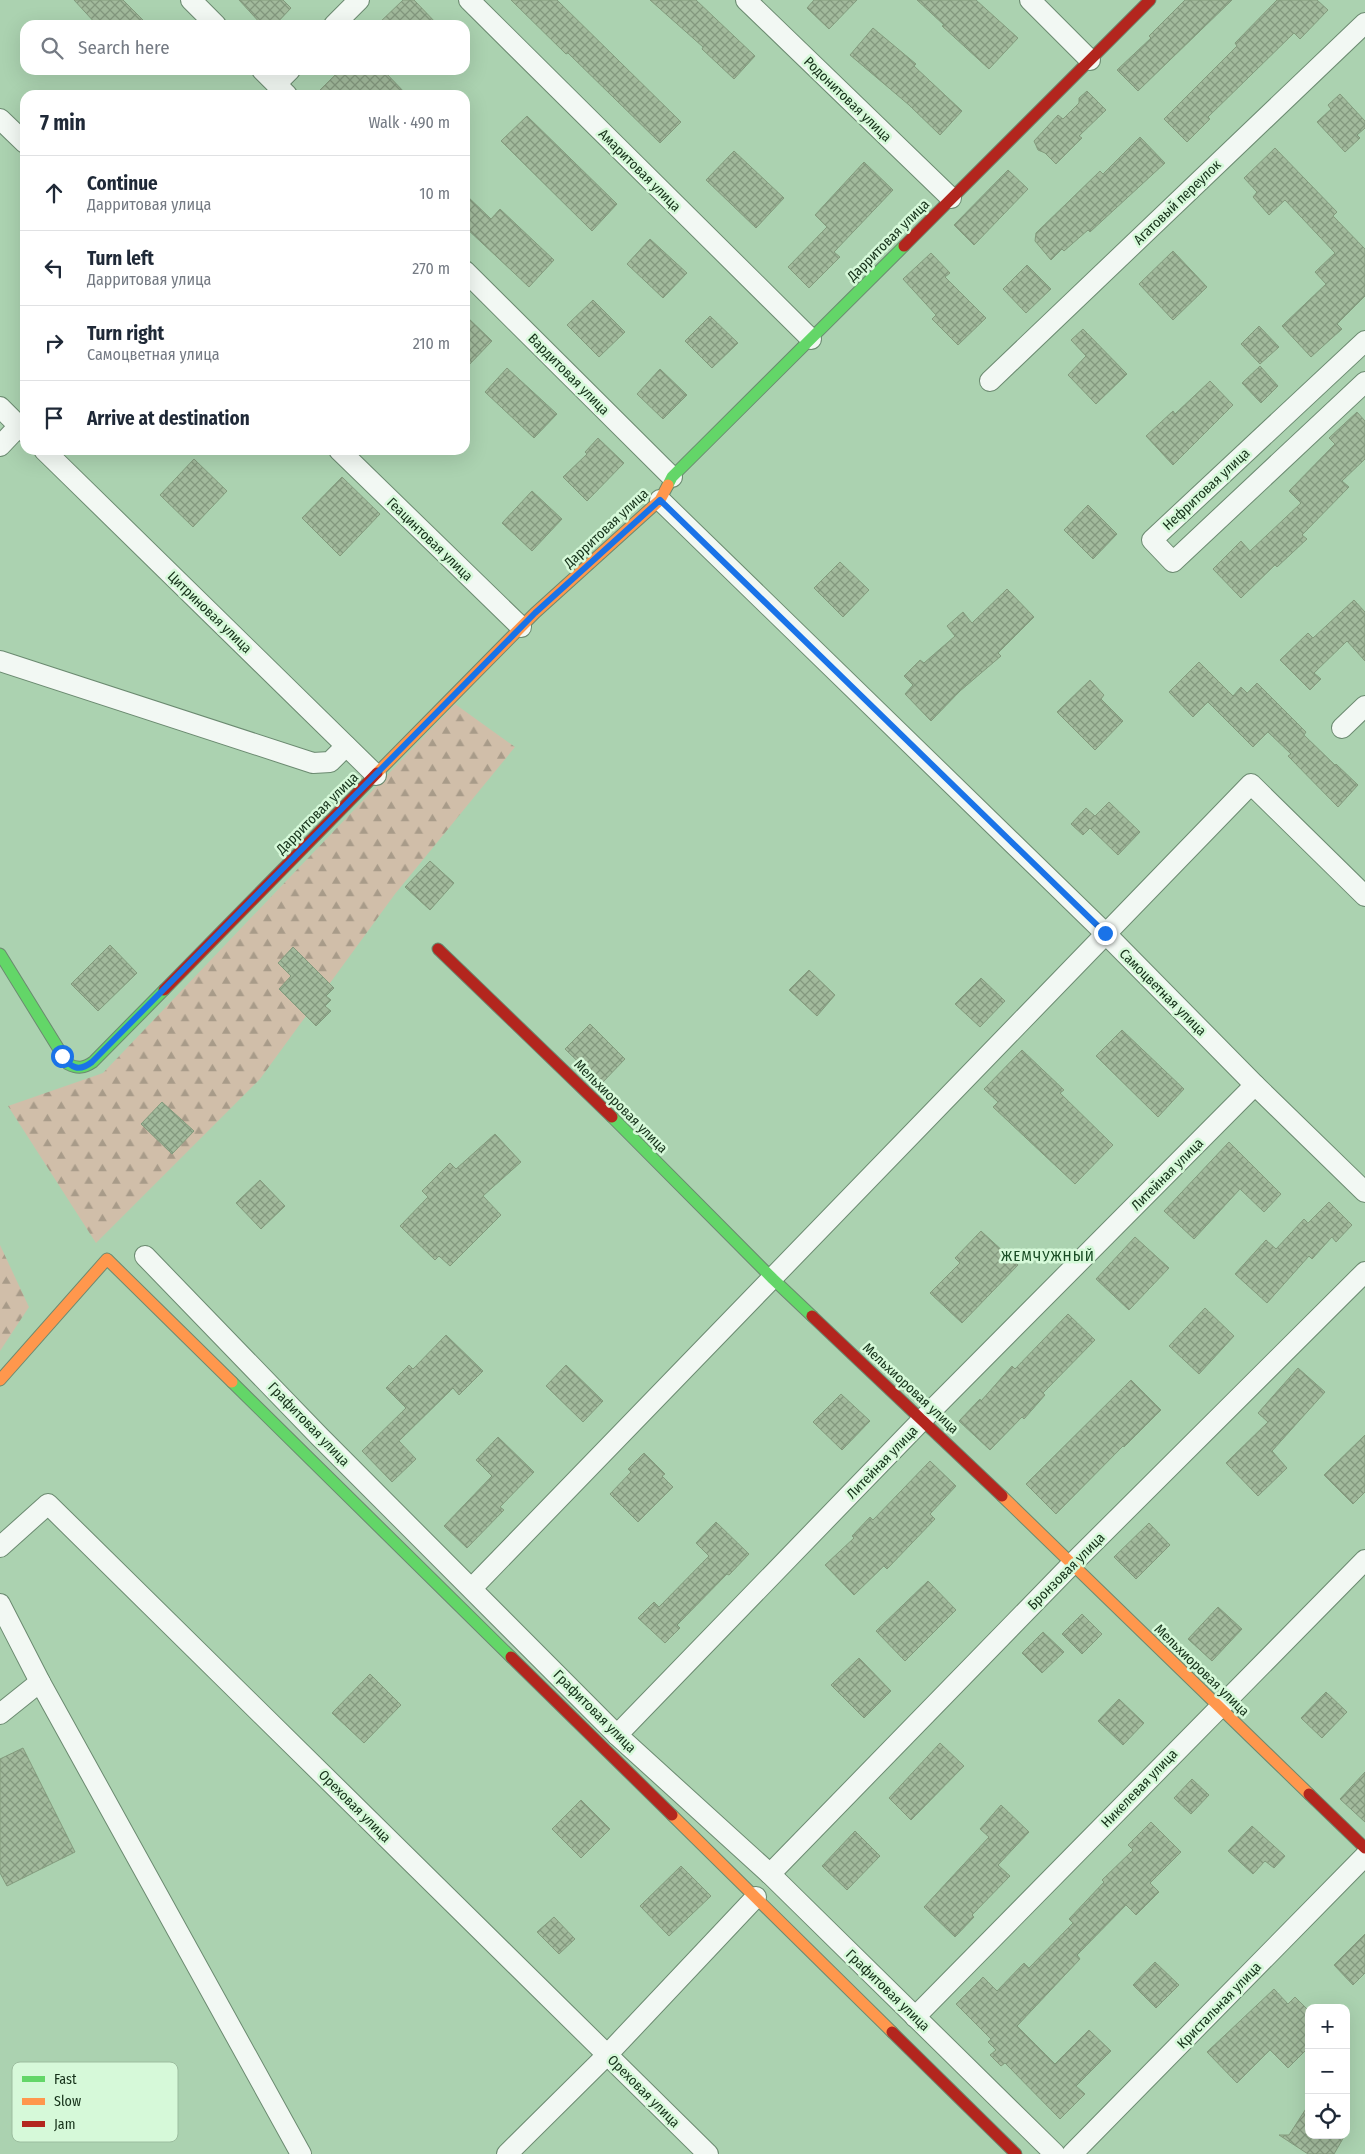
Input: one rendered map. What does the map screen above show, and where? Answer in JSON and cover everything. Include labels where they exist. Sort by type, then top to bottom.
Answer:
[{"type":"street","points":[[191,0],[211,20]]},
{"type":"street","points":[[339,20],[359,0]]},
{"type":"street","name":"Амаритовая улица","points":[[469,0],[811,339]]},
{"type":"street","name":"Родонитовая улица","points":[[746,0],[951,198]]},
{"type":"street","points":[[1030,0],[1090,60]]},
{"type":"street","name":"Дарритовая улица","points":[[0,954],[62,1056],[68,1064],[75,1068],[84,1069],[521,627],[660,500],[672,477],[1150,0]]},
{"type":"street","name":"Агатовый переулок","points":[[990,381],[1365,24]]},
{"type":"street","points":[[0,119],[20,138]]},
{"type":"street","name":"Вардитовая улица","points":[[470,277],[672,477]]},
{"type":"street","name":"Нефритовая улица","points":[[1365,341],[1152,540],[1173,562],[1365,382]]},
{"type":"street","points":[[0,407],[20,427]]},
{"type":"street","points":[[0,446],[20,431]]},
{"type":"street","name":"Цитриновая улица","points":[[49,455],[376,775]]},
{"type":"street","name":"Геацинтовая улица","points":[[345,455],[521,627]]},
{"type":"street","name":"Самоцветная улица","points":[[660,500],[1105,933],[1255,1085],[1365,1192]]},
{"type":"street","points":[[0,661],[313,763],[330,762],[346,746]]},
{"type":"street","points":[[1342,728],[1365,706]]},
{"type":"street","points":[[473,1587],[1251,784],[1365,896]]},
{"type":"street","name":"Мельхиоровая улица","points":[[438,949],[620,1124],[773,1279],[923,1419],[1365,1848]]},
{"type":"street","name":"Литейная улица","points":[[618,1735],[923,1419],[1255,1085]]},
{"type":"street","name":"Графитовая улица","points":[[146,1256],[319,1436],[473,1587],[618,1735],[770,1874],[1056,2154]]},
{"type":"street","points":[[0,1380],[108,1259],[1016,2154]]},
{"type":"street","name":"Бронзовая улица","points":[[770,1874],[1072,1564],[1365,1272]]},
{"type":"street","name":"Ореховая улица","points":[[0,1547],[48,1504],[708,2154]]},
{"type":"street","name":"Никелевая улица","points":[[916,2017],[1218,1707],[1365,1560]]},
{"type":"street","points":[[0,1604],[40,1682],[301,2154]]},
{"type":"street","points":[[0,1714],[40,1682]]},
{"type":"street","name":"Кристальная улица","points":[[1072,2154],[1365,1856]]},
{"type":"street","points":[[507,2154],[607,2055],[756,1897]]},
{"type":"green space","points":[[455,704],[515,747],[395,894],[260,1079],[96,1243],[8,1106],[103,1073]]},
{"type":"green space","points":[[0,1245],[29,1307],[0,1351]]},
{"type":"building","points":[[74,0],[123,0],[143,20],[92,20]]},
{"type":"building","points":[[239,0],[283,0],[291,8],[280,20],[257,20]]},
{"type":"building","points":[[403,0],[414,0],[433,20],[382,20]]},
{"type":"building","points":[[511,0],[557,0],[681,122],[660,143]]},
{"type":"building","points":[[650,0],[696,0],[755,56],[734,79],[702,49],[703,47]]},
{"type":"building","points":[[814,0],[857,0],[829,29],[807,8]]},
{"type":"building","points":[[917,0],[976,0],[1018,38],[989,69]]},
{"type":"building","points":[[1185,0],[1232,0],[1138,91],[1117,70],[1151,38],[1149,36]]},
{"type":"building","points":[[1277,0],[1317,0],[1328,10],[1300,39],[1294,33],[1208,117],[1210,119],[1187,142],[1164,119],[1237,46],[1235,43]]},
{"type":"building","points":[[873,28],[916,64],[914,66],[962,111],[940,135],[909,105],[850,55]]},
{"type":"building","points":[[335,75],[388,75],[402,90],[320,90]]},
{"type":"building","points":[[1087,91],[1106,110],[1079,136],[1082,138],[1056,164],[1045,153],[1038,150],[1034,141],[1058,115],[1063,119],[1079,103],[1079,98]]},
{"type":"building","points":[[1340,94],[1365,121],[1365,128],[1357,135],[1360,138],[1345,152],[1317,122],[1331,109],[1328,105]]},
{"type":"building","points":[[527,116],[617,204],[592,231],[501,141]]},
{"type":"building","points":[[1140,137],[1165,163],[1090,232],[1088,230],[1064,251],[1062,249],[1051,260],[1035,241],[1036,233],[1100,171],[1103,174]]},
{"type":"building","points":[[1275,148],[1337,212],[1333,216],[1365,249],[1365,296],[1337,324],[1342,329],[1311,357],[1282,326],[1326,284],[1315,272],[1335,253],[1285,200],[1269,215],[1253,197],[1257,192],[1244,178]]},
{"type":"building","points":[[734,151],[784,198],[756,228],[706,180]]},
{"type":"building","points":[[864,162],[893,190],[834,252],[840,257],[809,288],[788,267],[827,227],[815,215]]},
{"type":"building","points":[[1008,170],[1028,189],[974,245],[954,225]]},
{"type":"building","points":[[470,199],[491,219],[500,209],[554,260],[529,287],[470,232]]},
{"type":"building","points":[[650,239],[687,273],[663,298],[627,264]]},
{"type":"building","points":[[1173,251],[1207,287],[1173,320],[1139,284]]},
{"type":"building","points":[[931,253],[950,273],[945,277],[986,318],[958,345],[932,319],[936,315],[903,279]]},
{"type":"building","points":[[1027,265],[1051,289],[1026,313],[1003,289]]},
{"type":"building","points":[[593,300],[625,332],[599,357],[567,325]]},
{"type":"building","points":[[710,316],[738,343],[712,368],[685,341]]},
{"type":"building","points":[[470,320],[492,341],[470,364]]},
{"type":"building","points":[[1259,326],[1279,347],[1260,364],[1241,344]]},
{"type":"building","points":[[1083,329],[1127,374],[1096,404],[1068,375],[1086,356],[1071,340]]},
{"type":"building","points":[[1260,366],[1278,386],[1261,403],[1242,383]]},
{"type":"building","points":[[507,368],[557,414],[534,438],[485,392]]},
{"type":"building","points":[[660,369],[687,395],[663,419],[637,394]]},
{"type":"building","points":[[1210,381],[1233,405],[1173,465],[1146,436],[1173,411],[1175,414]]},
{"type":"building","points":[[1357,412],[1365,421],[1365,459],[1342,481],[1349,487],[1302,535],[1307,539],[1277,567],[1275,565],[1241,598],[1213,569],[1241,541],[1250,551],[1301,503],[1289,491],[1335,444],[1329,438]]},
{"type":"building","points":[[598,438],[624,463],[587,501],[563,477],[587,454],[585,452]]},
{"type":"building","points":[[194,459],[227,491],[193,527],[160,495]]},
{"type":"building","points":[[342,477],[380,514],[340,556],[302,518]]},
{"type":"building","points":[[532,491],[562,519],[532,551],[502,523]]},
{"type":"building","points":[[1088,505],[1117,534],[1093,559],[1064,530]]},
{"type":"building","points":[[840,562],[869,590],[843,617],[814,588]]},
{"type":"building","points":[[1007,589],[1034,617],[998,653],[1001,656],[960,691],[931,721],[905,694],[913,685],[904,676],[920,660],[924,663],[955,636],[947,626],[963,612],[972,623]]},
{"type":"building","points":[[1354,600],[1365,612],[1365,661],[1347,641],[1314,673],[1321,679],[1310,690],[1280,660],[1308,633],[1313,638]]},
{"type":"building","points":[[1199,662],[1233,696],[1241,687],[1247,693],[1257,683],[1306,732],[1304,735],[1358,785],[1338,807],[1288,756],[1291,754],[1268,732],[1253,747],[1208,702],[1193,717],[1169,692]]},
{"type":"building","points":[[1090,680],[1104,695],[1101,699],[1123,721],[1095,750],[1057,712]]},
{"type":"building","points":[[1109,802],[1140,832],[1118,855],[1090,828],[1083,835],[1071,824],[1086,808],[1095,816]]},
{"type":"building","points":[[430,861],[454,883],[430,910],[405,887]]},
{"type":"building","points":[[110,945],[137,973],[98,1011],[71,984]]},
{"type":"building","points":[[293,947],[334,988],[326,996],[331,1000],[325,1006],[331,1011],[316,1026],[279,989],[291,976],[278,963]]},
{"type":"building","points":[[809,970],[835,995],[817,1016],[789,990]]},
{"type":"building","points":[[981,978],[1005,1001],[980,1027],[955,1004]]},
{"type":"building","points":[[590,1024],[625,1059],[601,1084],[565,1049]]},
{"type":"building","points":[[1122,1030],[1184,1089],[1158,1117],[1096,1056]]},
{"type":"building","points":[[1022,1050],[1064,1090],[1060,1093],[1113,1145],[1075,1184],[993,1107],[998,1102],[984,1089]]},
{"type":"building","points":[[162,1102],[194,1131],[172,1154],[141,1124]]},
{"type":"building","points":[[495,1134],[521,1162],[483,1196],[501,1215],[450,1266],[439,1256],[435,1260],[400,1226],[428,1197],[422,1191],[450,1163],[456,1169]]},
{"type":"building","points":[[1229,1142],[1281,1194],[1264,1212],[1240,1189],[1194,1239],[1164,1211]]},
{"type":"building","points":[[260,1180],[285,1206],[261,1229],[236,1203]]},
{"type":"building","points":[[1329,1202],[1352,1225],[1336,1242],[1332,1237],[1312,1259],[1309,1256],[1267,1303],[1235,1274],[1266,1240],[1276,1249],[1304,1219],[1308,1223]]},
{"type":"building","points":[[981,1231],[1018,1265],[962,1323],[930,1293],[960,1263],[955,1258]]},
{"type":"building","points":[[1135,1237],[1169,1268],[1129,1310],[1096,1279]]},
{"type":"building","points":[[1205,1308],[1234,1336],[1199,1374],[1169,1346]]},
{"type":"building","points":[[1068,1314],[1095,1340],[1043,1393],[1045,1395],[1024,1419],[1022,1417],[990,1450],[959,1421],[980,1399],[981,1401],[1012,1366],[1015,1369]]},
{"type":"building","points":[[446,1335],[483,1371],[459,1395],[453,1388],[399,1441],[416,1459],[392,1482],[362,1451],[406,1408],[386,1388],[409,1365],[413,1369]]},
{"type":"building","points":[[566,1365],[603,1401],[583,1422],[546,1386]]},
{"type":"building","points":[[1298,1368],[1325,1392],[1272,1451],[1287,1468],[1258,1496],[1226,1463],[1268,1422],[1258,1413]]},
{"type":"building","points":[[1131,1380],[1161,1410],[1056,1514],[1026,1484]]},
{"type":"building","points":[[841,1394],[870,1421],[842,1450],[813,1422]]},
{"type":"building","points":[[1365,1435],[1365,1492],[1353,1504],[1324,1475]]},
{"type":"building","points":[[498,1437],[534,1472],[500,1507],[504,1510],[467,1548],[444,1526],[492,1476],[476,1460]]},
{"type":"building","points":[[644,1453],[665,1474],[662,1476],[673,1487],[638,1522],[610,1494],[631,1472],[628,1469]]},
{"type":"building","points":[[930,1461],[956,1486],[930,1514],[935,1519],[887,1569],[884,1566],[854,1595],[825,1565],[854,1538],[852,1536],[870,1517],[873,1520]]},
{"type":"building","points":[[716,1522],[749,1554],[677,1625],[680,1628],[665,1643],[638,1618],[654,1602],[659,1607],[709,1556],[696,1543]]},
{"type":"building","points":[[1149,1523],[1170,1545],[1136,1579],[1114,1557]]},
{"type":"building","points":[[928,1581],[956,1610],[905,1661],[876,1631]]},
{"type":"building","points":[[1218,1607],[1242,1629],[1212,1661],[1188,1639]]},
{"type":"building","points":[[1082,1614],[1102,1634],[1082,1654],[1062,1634]]},
{"type":"building","points":[[1043,1632],[1064,1652],[1042,1673],[1022,1653]]},
{"type":"building","points":[[859,1658],[891,1691],[864,1718],[831,1685]]},
{"type":"building","points":[[370,1674],[401,1705],[364,1743],[332,1713]]},
{"type":"building","points":[[1326,1692],[1347,1712],[1322,1738],[1301,1718]]},
{"type":"building","points":[[1119,1699],[1144,1723],[1123,1745],[1098,1721]]},
{"type":"building","points":[[940,1743],[964,1766],[911,1820],[889,1798]]},
{"type":"building","points":[[23,1748],[75,1852],[7,1886],[0,1873],[0,1759]]},
{"type":"building","points":[[1365,1772],[1365,1822],[1340,1799]]},
{"type":"building","points":[[1192,1779],[1209,1795],[1191,1814],[1174,1798]]},
{"type":"building","points":[[581,1800],[610,1829],[581,1858],[552,1829]]},
{"type":"building","points":[[1001,1805],[1029,1832],[998,1865],[1010,1876],[972,1915],[974,1917],[955,1937],[924,1907],[989,1837],[980,1829]]},
{"type":"building","points":[[1151,1822],[1181,1852],[1150,1883],[1159,1892],[1136,1915],[1126,1905],[1077,1955],[1080,1959],[1017,2026],[1055,2064],[1089,2030],[1111,2051],[1076,2086],[1085,2094],[1060,2119],[1005,2063],[1001,2066],[990,2055],[996,2050],[988,2042],[991,2039],[956,2004],[983,1977],[997,1991],[1024,1963],[1029,1968],[1073,1923],[1069,1919],[1104,1882],[1102,1880],[1133,1850],[1128,1845]]},
{"type":"building","points":[[1252,1826],[1285,1856],[1274,1868],[1265,1861],[1253,1874],[1228,1851]]},
{"type":"building","points":[[855,1831],[880,1856],[847,1890],[822,1866]]},
{"type":"building","points":[[681,1866],[711,1896],[669,1936],[640,1906]]},
{"type":"building","points":[[554,1917],[575,1939],[559,1954],[537,1932]]},
{"type":"building","points":[[1365,1934],[1365,1973],[1353,1985],[1334,1965]]},
{"type":"building","points":[[1155,1962],[1179,1985],[1156,2008],[1133,1985]]},
{"type":"building","points":[[1274,1989],[1288,2004],[1295,1997],[1305,2007],[1305,2051],[1288,2068],[1270,2050],[1237,2083],[1207,2052]]},
{"type":"building","points":[[1305,2110],[1305,2139],[1343,2139],[1334,2154],[1308,2154],[1279,2135],[1289,2135]]},
{"type":"traffic: fast","points":[[668,485],[672,477],[904,246]]},
{"type":"traffic: fast","points":[[0,954],[68,1064],[75,1067],[84,1067],[93,1062],[164,990]]},
{"type":"traffic: fast","points":[[612,1117],[812,1316]]},
{"type":"traffic: fast","points":[[232,1382],[511,1657]]},
{"type":"traffic: slow","points":[[377,773],[535,613],[660,500],[668,485]]},
{"type":"traffic: slow","points":[[0,1380],[107,1259],[232,1382]]},
{"type":"traffic: slow","points":[[1002,1496],[1309,1794]]},
{"type":"traffic: slow","points":[[672,1815],[892,2032]]},
{"type":"traffic: jam","points":[[904,246],[1150,0]]},
{"type":"traffic: jam","points":[[164,990],[377,773]]},
{"type":"traffic: jam","points":[[438,949],[612,1117]]},
{"type":"traffic: jam","points":[[812,1316],[1002,1496]]},
{"type":"traffic: jam","points":[[511,1657],[672,1815]]},
{"type":"traffic: jam","points":[[1309,1794],[1365,1848]]},
{"type":"traffic: jam","points":[[892,2032],[1016,2154]]},
{"type":"district","name":"ЖЕМЧУЖНЫЙ","points":[[1048,1256]]},
{"type":"route","points":[[62,1056],[68,1064],[75,1068],[84,1069],[92,1062],[535,613],[660,500],[1105,933]]}]
